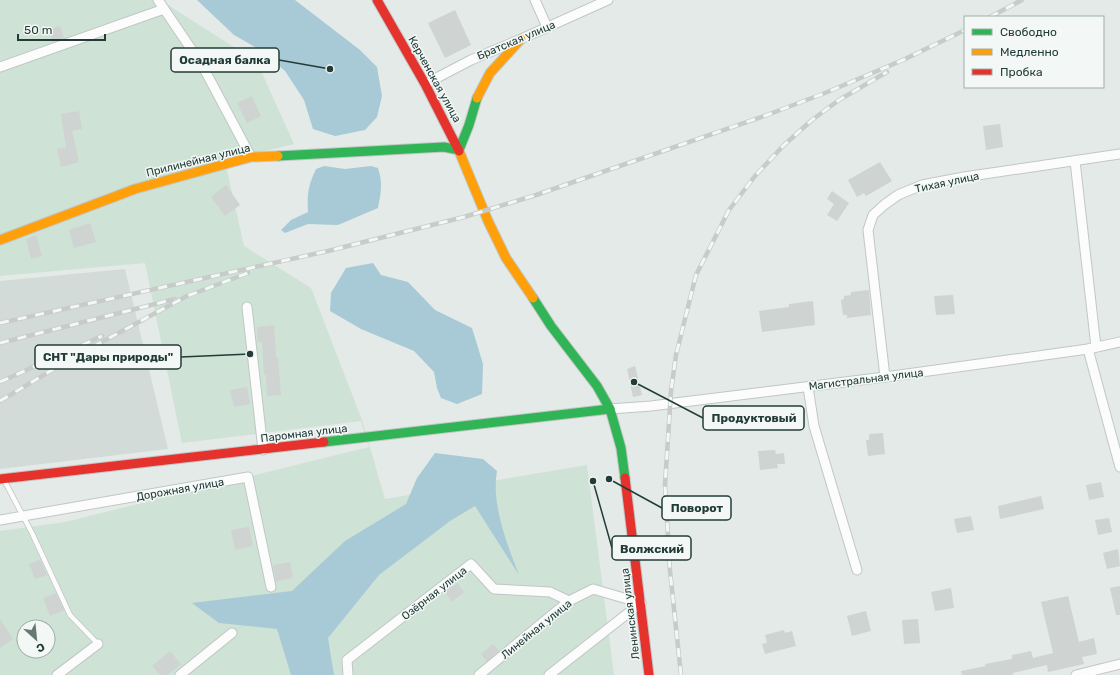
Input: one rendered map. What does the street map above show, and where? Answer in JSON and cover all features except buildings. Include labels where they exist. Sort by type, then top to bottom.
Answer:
[{"type":"street","points":[[158,0],[202,65],[250,157]]},
{"type":"street","name":"Керченская улица","points":[[377,0],[425,84],[459,150],[468,171]]},
{"type":"street","points":[[535,0],[547,27]]},
{"type":"street","name":"Братская улица","points":[[425,84],[471,60],[608,0]]},
{"type":"street","points":[[0,67],[164,9]]},
{"type":"street","points":[[459,150],[469,126],[477,97],[490,73],[521,39]]},
{"type":"street","name":"Прилинейная улица","points":[[0,240],[135,189],[250,157],[444,147],[459,150]]},
{"type":"street","name":"Тихая улица","points":[[885,378],[868,230],[873,215],[898,195],[922,185],[964,177],[1120,154]]},
{"type":"street","points":[[1075,161],[1092,348],[1120,467]]},
{"type":"street","name":"Ленинская улица","points":[[468,171],[488,221],[506,258],[551,326],[594,382],[610,409],[621,448],[649,675]]},
{"type":"street","points":[[248,307],[262,450]]},
{"type":"street","name":"Магистральная улица","points":[[610,409],[659,405],[885,378],[1092,348],[1120,342]]},
{"type":"street","points":[[808,387],[814,426],[857,570]]},
{"type":"street","name":"Паромная улица","points":[[2,478],[262,450],[610,409]]},
{"type":"street","name":"Дорожная улица","points":[[0,520],[248,477],[271,587]]},
{"type":"street","name":"Озёрная улица","points":[[348,675],[347,660],[471,564],[494,589],[550,592],[569,601]]},
{"type":"street","name":"Линейная улица","points":[[479,675],[569,601],[593,589],[641,603]]},
{"type":"street","points":[[549,675],[641,603]]},
{"type":"street","points":[[180,675],[232,633]]},
{"type":"street","points":[[56,675],[98,644]]},
{"type":"street","points":[[1076,675],[1120,664]]},
{"type":"lane","points":[[2,478],[23,516],[70,615],[98,644]]},
{"type":"shaded area","points":[[125,269],[168,449],[0,469],[0,281]]},
{"type":"green space","points":[[0,0],[164,0],[168,5],[257,62],[294,144],[225,161],[244,246],[311,288],[362,420],[385,499],[587,465],[614,675],[0,675],[0,531],[65,522],[369,447],[361,421],[182,443],[145,263],[0,276]]},
{"type":"water","points":[[197,0],[295,0],[360,50],[377,67],[382,96],[377,117],[365,130],[335,136],[313,129],[304,100],[285,71],[262,51],[234,35]]},
{"type":"water","points":[[324,166],[345,169],[371,166],[378,168],[381,178],[381,188],[378,208],[338,225],[308,224],[285,233],[281,230],[291,220],[308,212],[308,195],[311,180],[316,169]]},
{"type":"water","points":[[373,263],[381,275],[408,282],[435,310],[472,328],[483,364],[482,394],[457,404],[441,398],[437,388],[434,372],[414,351],[361,329],[330,311],[331,293],[346,268]]},
{"type":"water","points":[[435,453],[483,459],[497,471],[496,497],[498,510],[505,537],[519,575],[475,506],[450,521],[379,575],[328,638],[334,675],[291,675],[277,629],[219,623],[192,603],[292,591],[345,541],[406,504],[417,478]]},
{"type":"railway","points":[[992,16],[1022,0]]},
{"type":"railway","points":[[0,323],[328,251],[464,217],[536,195],[767,115],[825,93],[903,60],[964,30]]},
{"type":"railway","points":[[681,675],[670,571],[665,485],[671,391],[676,355],[696,275],[729,210],[755,176],[784,145],[812,120],[839,100],[887,72]]},
{"type":"railway","points":[[0,401],[74,357],[187,296],[248,273]]},
{"type":"railway","points":[[0,343],[175,299]]},
{"type":"railway","points":[[0,382],[102,336]]},
{"type":"traffic: fast","points":[[278,156],[444,147],[459,150],[469,125],[477,98]]},
{"type":"traffic: fast","points":[[533,298],[551,326],[597,386],[610,409],[621,448],[625,478]]},
{"type":"traffic: fast","points":[[324,442],[610,409]]},
{"type":"traffic: slow","points":[[477,98],[490,73],[521,39]]},
{"type":"traffic: slow","points":[[459,151],[488,221],[506,258],[533,298]]},
{"type":"traffic: slow","points":[[0,240],[135,189],[251,157],[278,156]]},
{"type":"traffic: jam","points":[[377,0],[425,84],[459,151]]},
{"type":"traffic: jam","points":[[0,479],[324,442]]},
{"type":"traffic: jam","points":[[625,478],[649,675]]},
{"type":"place","name":"Осадная балка","points":[[330,69]]},
{"type":"place","name":"СНТ \"Дары природы\"","points":[[250,354]]},
{"type":"place","name":"Продуктовый","points":[[634,382]]},
{"type":"place","name":"Поворот","points":[[609,479]]},
{"type":"place","name":"Волжский","points":[[593,481]]}]
